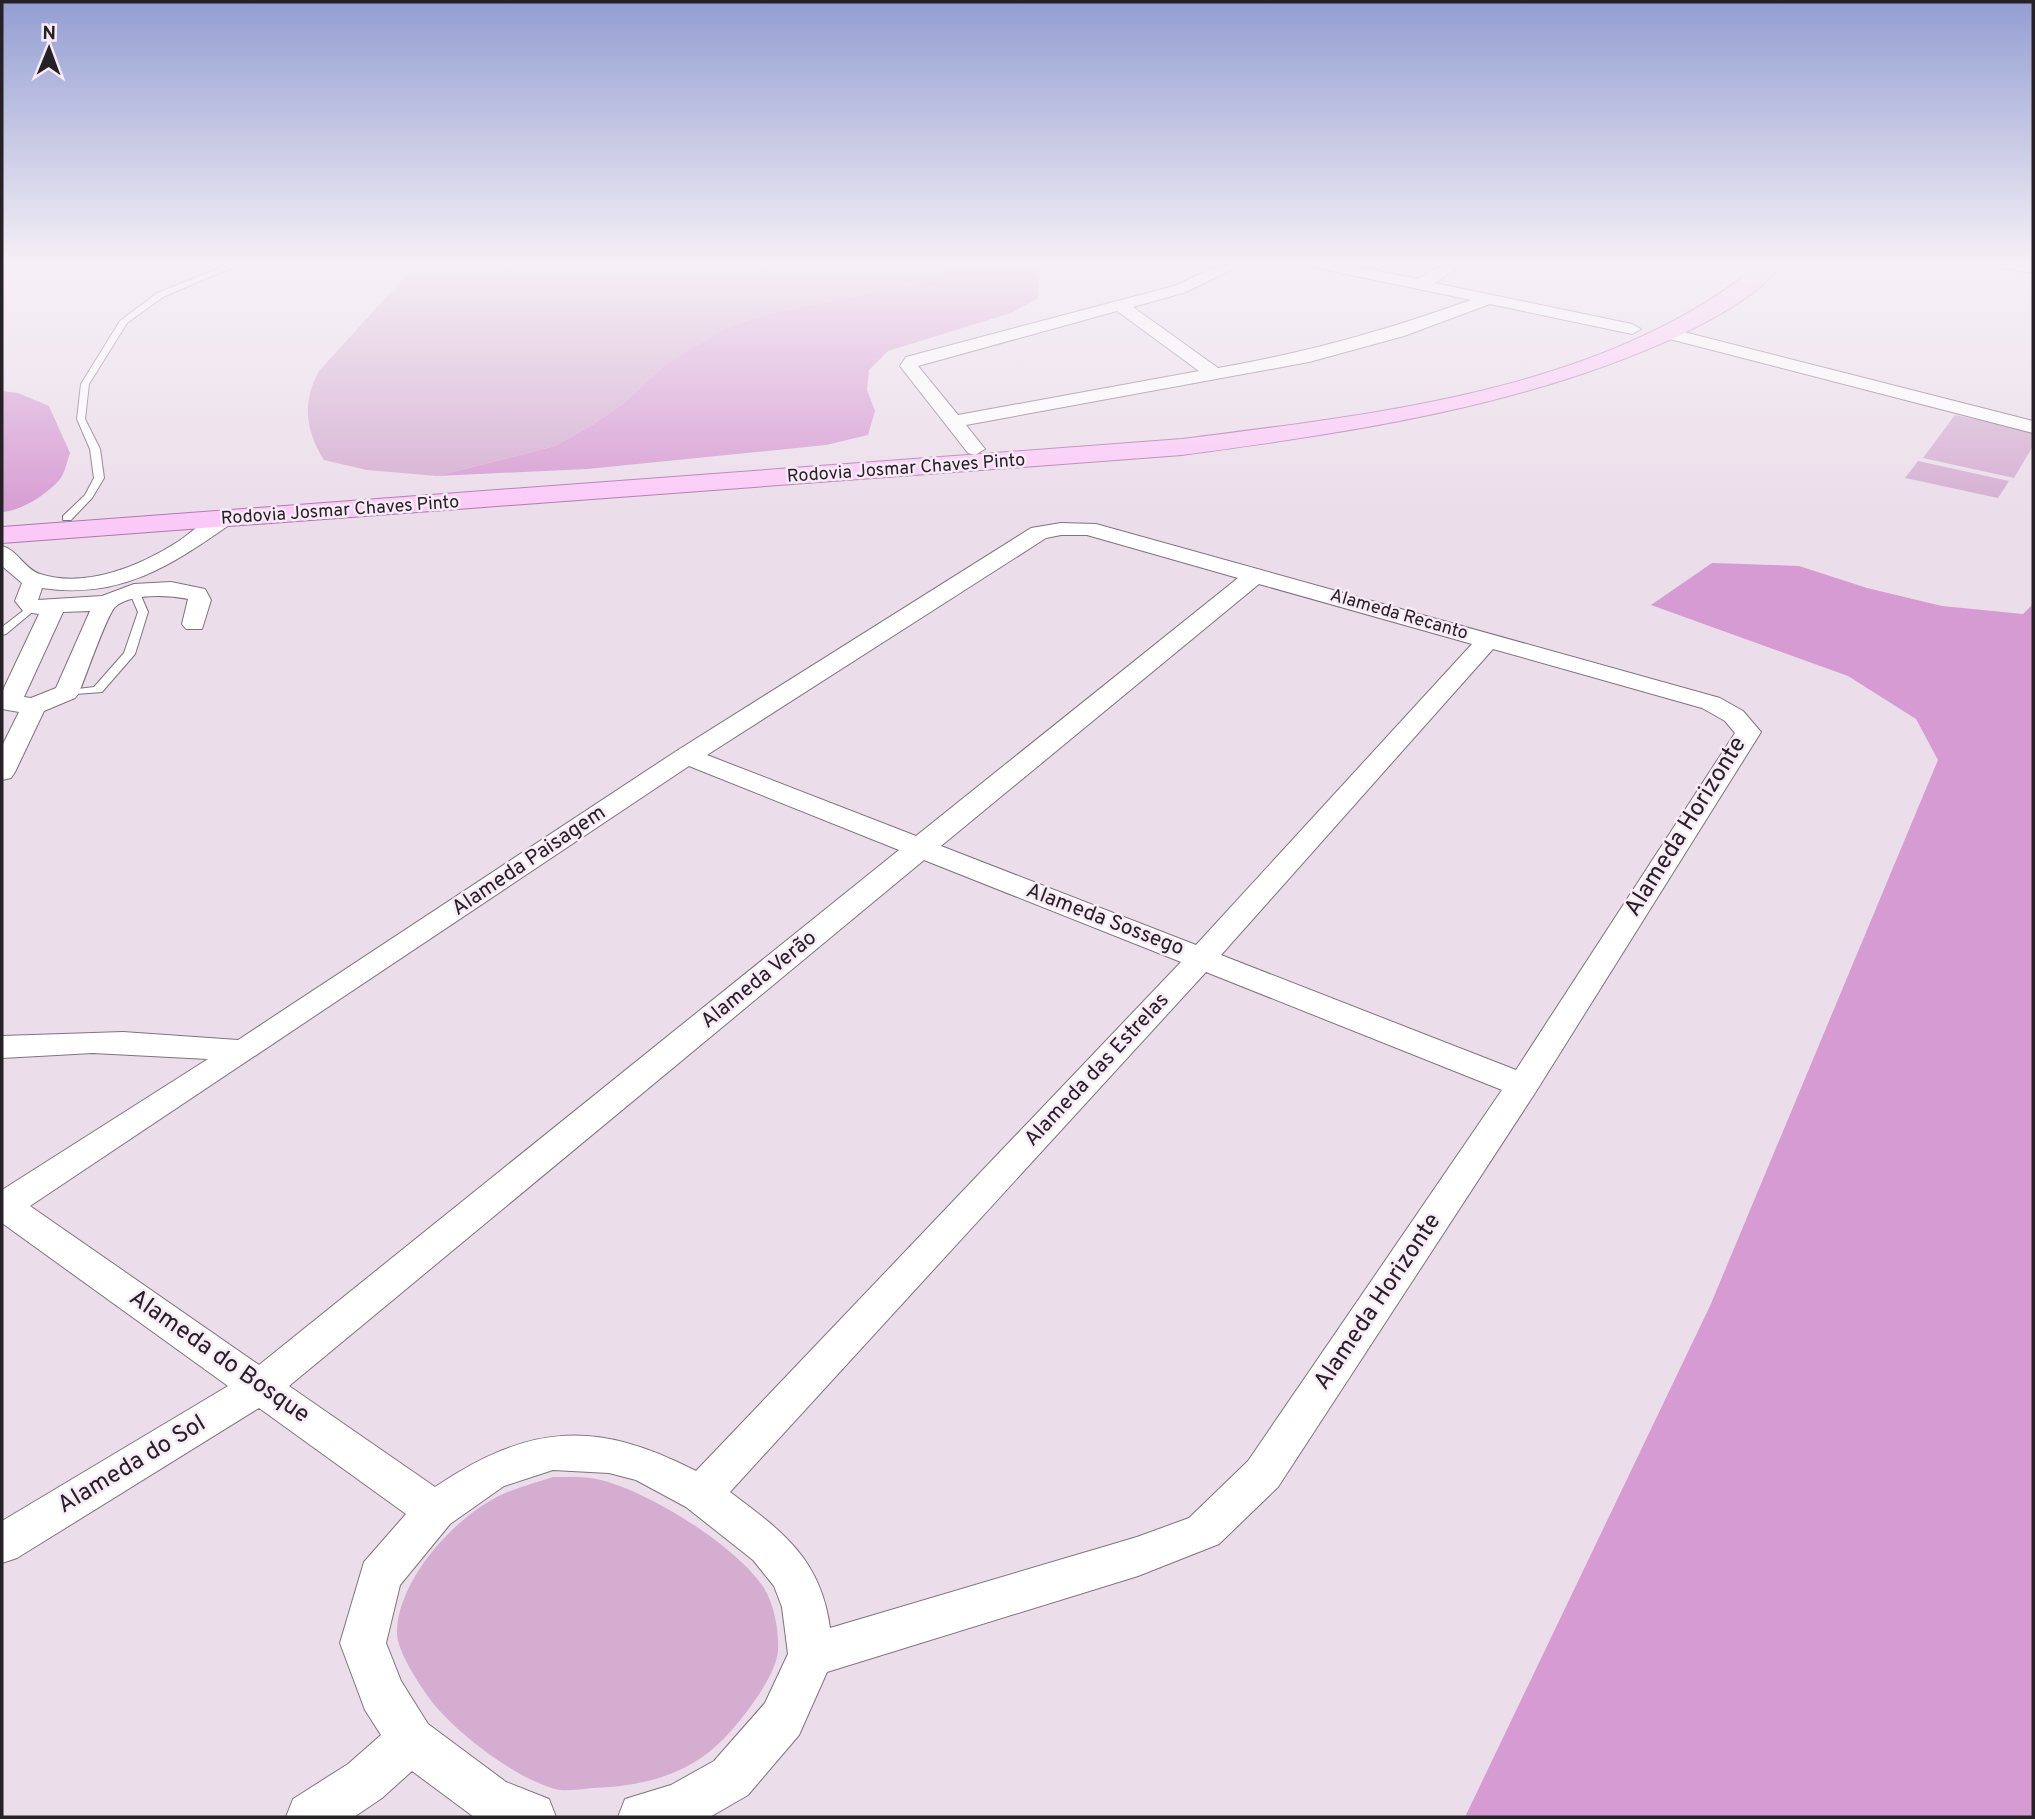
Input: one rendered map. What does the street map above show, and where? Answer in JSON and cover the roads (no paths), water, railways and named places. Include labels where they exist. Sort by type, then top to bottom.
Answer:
[{"type":"main road","name":"Rodovia Josmar Chaves Pinto","points":[[2,535],[225,519],[822,468],[975,449],[1169,433],[1310,416],[1436,392],[1519,370],[1589,347]]},
{"type":"main road","name":"Rodovia Josmar Chaves Pinto","points":[[2,523],[822,468],[1182,447],[1325,428],[1456,403],[1543,380],[1634,347]]},
{"type":"street","points":[[966,347],[912,361],[909,366],[975,449]]},
{"type":"street","points":[[1177,347],[1217,376]]},
{"type":"street","points":[[955,421],[1217,376],[1345,347]]},
{"type":"street","points":[[1725,347],[2033,427]]},
{"type":"street","points":[[34,580],[26,601],[43,607],[105,603],[225,519]]},
{"type":"street","name":"Alameda Recanto","points":[[1061,529],[1088,530],[1256,575],[1711,702],[1734,716]]},
{"type":"street","name":"Alameda Paisagem","points":[[2,1206],[244,1051],[687,756],[1039,533],[1061,529]]},
{"type":"street","points":[[2,553],[18,571],[34,580],[138,581],[197,594],[201,600],[194,624]]},
{"type":"street","name":"Alameda Verão","points":[[262,1386],[296,1355],[1256,575]]},
{"type":"street","points":[[15,704],[66,693],[105,603]]},
{"type":"street","points":[[2,772],[15,704],[43,607]]},
{"type":"street","name":"Alameda das Estrelas","points":[[701,1494],[1201,958],[1488,640]]},
{"type":"street","name":"Alameda Horizonte","points":[[811,1655],[1138,1556],[1204,1531],[1263,1474],[1523,1085],[1748,732],[1734,716]]},
{"type":"street","name":"Alameda Sossego","points":[[687,756],[1523,1085]]},
{"type":"street","points":[[2,1047],[52,1042],[148,1042],[244,1051]]},
{"type":"street","name":"Alameda do Bosque","points":[[2,1206],[262,1386],[435,1511]]},
{"type":"street","name":"Alameda do Sol","points":[[2,1544],[262,1386]]},
{"type":"street","points":[[531,1817],[489,1799],[411,1740],[382,1694],[363,1643],[380,1576],[435,1511],[490,1474],[553,1452],[609,1455],[647,1466],[701,1494],[768,1546],[792,1574],[805,1607],[811,1655],[782,1719],[730,1778],[666,1814]]},
{"type":"street","points":[[312,1817],[365,1781],[411,1740]]},
{"type":"lane","points":[[67,517],[89,496],[99,478],[95,449],[81,419],[85,384],[108,347]]},
{"type":"lane","points":[[66,693],[98,690],[129,654],[143,612],[138,581]]},
{"type":"lane","points":[[2,632],[43,607]]}]
